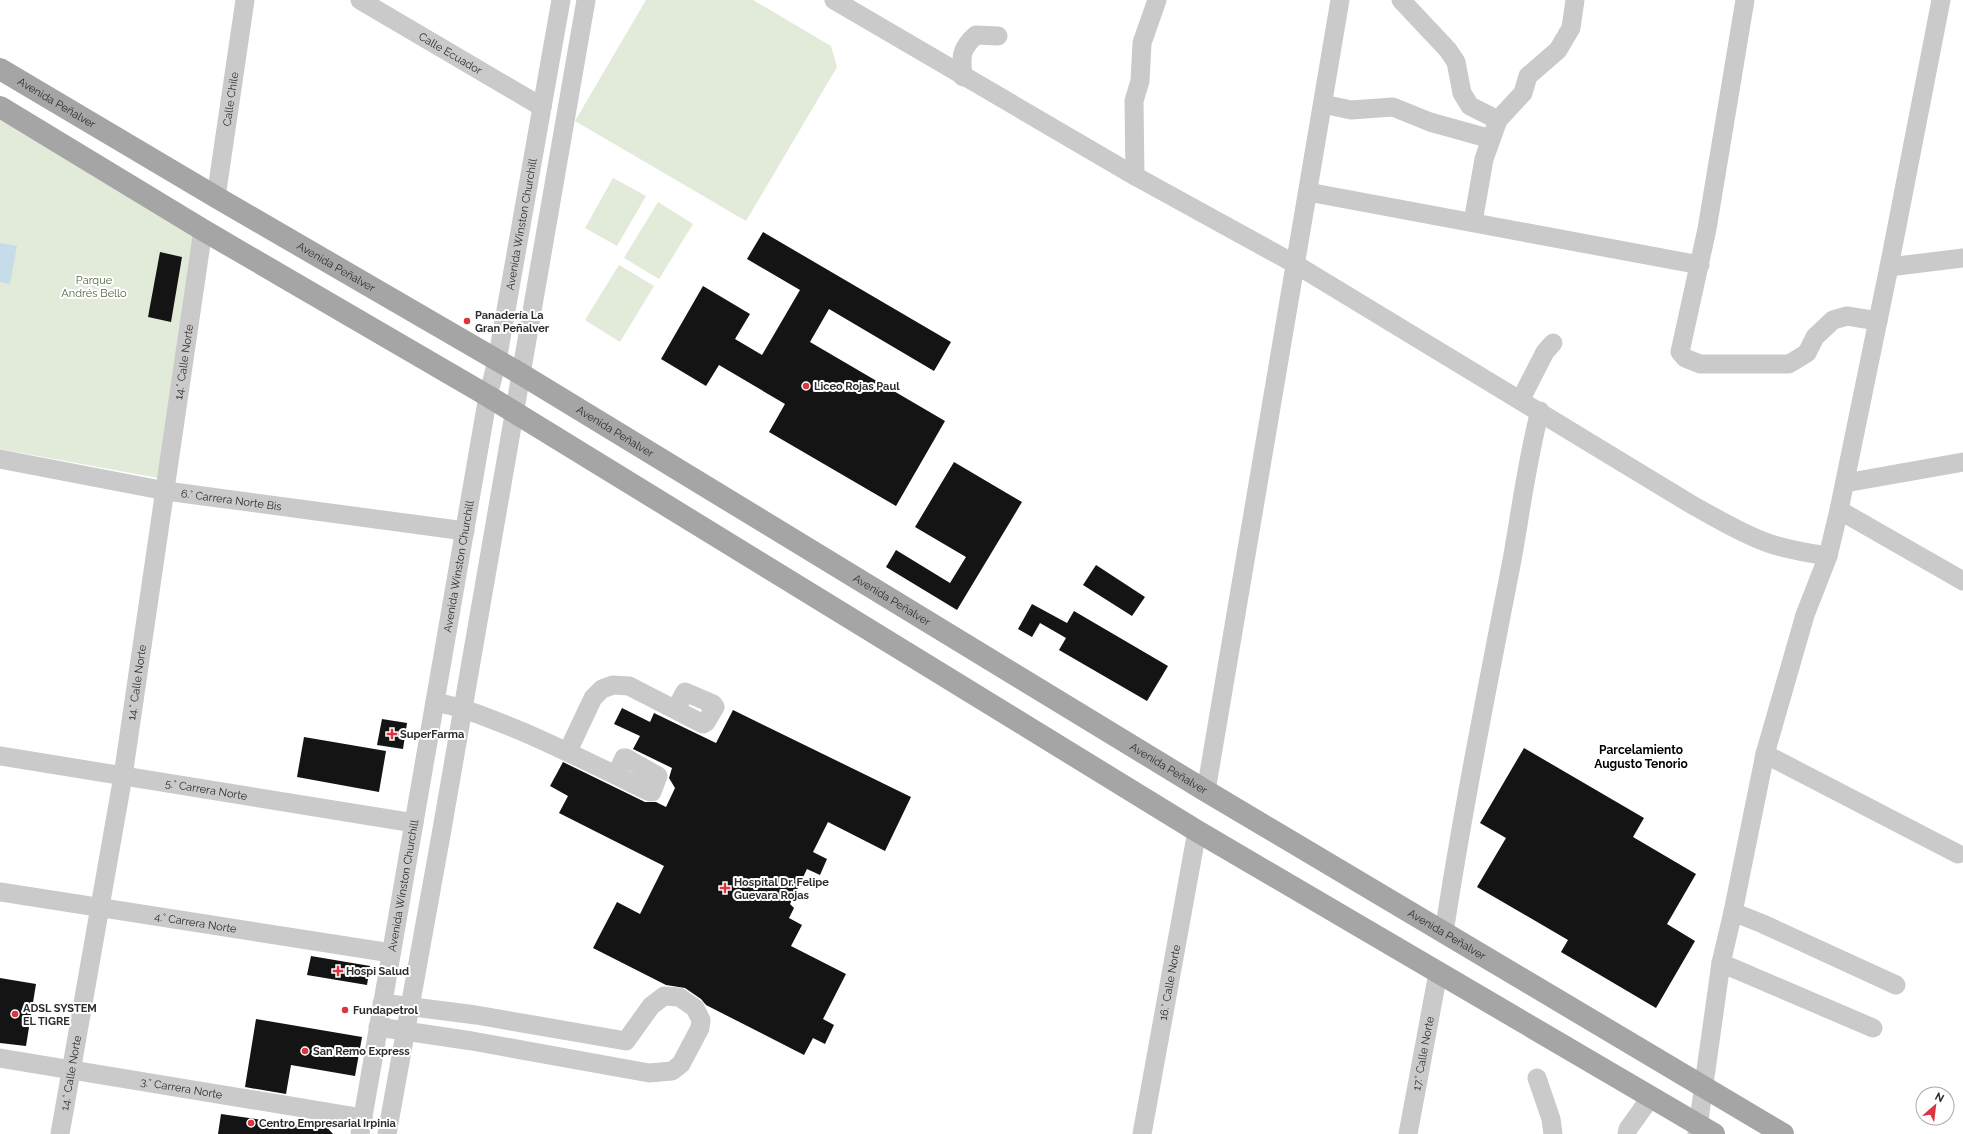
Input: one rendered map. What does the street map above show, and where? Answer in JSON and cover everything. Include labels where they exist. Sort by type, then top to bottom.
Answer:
[{"type":"main road","name":"Avenida Peñalver","points":[[0,69],[216,197],[521,374],[1206,791],[1783,1134]]},
{"type":"main road","points":[[0,107],[204,230],[488,396],[1197,831],[1650,1097],[1703,1131]]},
{"type":"street","name":"Calle Chile","points":[[216,197],[245,0]]},
{"type":"street","name":"Calle Ecuador","points":[[360,0],[542,107]]},
{"type":"street","name":"Avenida Winston Churchill","points":[[362,1126],[382,1003],[488,396],[496,360],[561,0]]},
{"type":"street","points":[[387,1134],[586,0]]},
{"type":"street","points":[[834,0],[963,77],[1135,176],[1295,264],[1540,411],[1694,506],[1738,530],[1766,542],[1793,551],[1828,556]]},
{"type":"street","points":[[1135,176],[1134,101],[1140,81],[1142,43],[1157,0]]},
{"type":"street","points":[[1206,791],[1340,0]]},
{"type":"street","points":[[1401,0],[1448,50],[1456,62],[1462,93],[1470,106],[1498,120]]},
{"type":"street","points":[[1473,222],[1484,159],[1498,120],[1523,92],[1528,76],[1558,50],[1571,28],[1575,0]]},
{"type":"street","points":[[1745,0],[1700,265],[1680,352],[1685,358],[1700,364],[1789,364],[1808,353],[1815,337],[1833,320],[1847,316],[1878,321]]},
{"type":"street","points":[[1703,1131],[1702,1087],[1721,963],[1734,912],[1765,754],[1805,615],[1828,556],[1839,510],[1889,267],[1941,0]]},
{"type":"street","points":[[963,77],[961,57],[966,43],[976,35],[998,36]]},
{"type":"street","points":[[1323,104],[1351,110],[1393,107],[1430,122],[1491,139]]},
{"type":"street","points":[[1308,192],[1700,265]]},
{"type":"street","name":"14.° Calle Norte","points":[[60,1134],[123,776],[204,230]]},
{"type":"street","points":[[1889,267],[1963,258]]},
{"type":"street","points":[[1521,400],[1545,352],[1553,343]]},
{"type":"street","points":[[1444,933],[1454,870],[1512,559],[1529,453],[1540,411]]},
{"type":"street","name":"6.° Carrera Norte Bis","points":[[0,459],[166,491],[465,531]]},
{"type":"street","points":[[1845,483],[1963,462]]},
{"type":"street","points":[[1839,510],[1963,581]]},
{"type":"street","points":[[568,751],[593,698],[597,692],[607,687],[613,685],[629,686],[676,709]]},
{"type":"street","points":[[435,702],[462,708],[568,751],[616,775]]},
{"type":"street","points":[[1765,754],[1958,854]]},
{"type":"street","name":"5.° Carrera Norte","points":[[0,756],[414,823]]},
{"type":"street","name":"16.° Calle Norte","points":[[1142,1134],[1197,831]]},
{"type":"street","name":"4.° Carrera Norte","points":[[0,892],[391,953]]},
{"type":"street","points":[[1734,912],[1896,985]]},
{"type":"street","points":[[1721,963],[1873,1028]]},
{"type":"street","name":"17.° Calle Norte","points":[[1408,1134],[1438,973]]},
{"type":"street","points":[[378,1027],[472,1041],[649,1073],[672,1071],[681,1064],[700,1028],[701,1020],[695,1008],[679,997],[664,996],[651,1006],[626,1041]]},
{"type":"street","points":[[382,1003],[476,1015],[626,1041]]},
{"type":"street","points":[[472,1041],[476,1015]]},
{"type":"street","points":[[576,1059],[580,1032]]},
{"type":"street","points":[[626,1041],[631,1055],[638,1066],[649,1073]]},
{"type":"street","name":"3.° Carrera Norte","points":[[0,1058],[71,1070],[362,1126]]},
{"type":"street","points":[[1537,1078],[1551,1119],[1553,1134]]},
{"type":"street","points":[[1627,1134],[1628,1129],[1650,1097]]},
{"type":"green space","points":[[646,0],[753,0],[831,46],[837,67],[746,221],[575,121]]},
{"type":"green space","name":"Parque Andrés Bello","points":[[0,120],[195,237],[158,478],[0,449]]},
{"type":"green space","points":[[613,178],[646,196],[617,246],[585,228]]},
{"type":"green space","points":[[658,202],[693,224],[659,279],[624,258]]},
{"type":"green space","points":[[619,265],[654,286],[620,342],[585,320]]},
{"type":"water","points":[[0,243],[17,246],[10,284],[0,282]]},
{"type":"building","points":[[763,232],[951,342],[934,371],[829,309],[810,342],[945,421],[896,506],[769,432],[785,404],[719,365],[706,386],[661,359],[703,286],[750,314],[735,339],[762,355],[800,290],[747,259]]},
{"type":"building","points":[[160,252],[182,257],[171,322],[148,317]]},
{"type":"building","points":[[954,462],[1022,502],[957,610],[886,567],[896,550],[950,583],[966,557],[915,527]]},
{"type":"building","points":[[1096,565],[1145,597],[1132,616],[1083,585]]},
{"type":"building","points":[[1032,604],[1067,623],[1074,611],[1168,666],[1147,701],[1059,650],[1066,638],[1040,623],[1032,637],[1018,629]]},
{"type":"building","name":"Hospital Dr. Felipe Guevara Rojas","points":[[622,708],[650,722],[654,713],[716,743],[733,710],[911,797],[885,851],[828,822],[813,852],[827,859],[820,875],[807,869],[790,904],[794,908],[789,918],[802,925],[791,946],[846,974],[823,1019],[834,1025],[825,1044],[813,1038],[804,1055],[706,1005],[701,999],[685,988],[666,985],[593,948],[617,902],[640,914],[664,866],[559,813],[568,796],[550,786],[563,762],[645,802],[656,802],[666,807],[675,788],[669,778],[672,768],[633,749],[640,736],[614,724]]},
{"type":"building","name":"SuperFarma","points":[[382,719],[407,723],[403,749],[377,745]]},
{"type":"building","points":[[304,737],[386,751],[379,792],[297,777]]},
{"type":"building","points":[[1524,748],[1644,818],[1633,837],[1696,874],[1667,924],[1695,941],[1656,1008],[1561,952],[1568,940],[1477,887],[1506,838],[1480,823]]},
{"type":"building","name":"Hospi Salud","points":[[311,956],[370,966],[367,985],[307,975]]},
{"type":"building","name":"ADSL SYSTEM EL TIGRE","points":[[0,978],[36,984],[26,1046],[0,1043]]},
{"type":"building","name":"San Remo Express","points":[[256,1019],[362,1037],[355,1076],[291,1065],[286,1094],[245,1087]]},
{"type":"building","name":"Centro Empresarial Irpinia","points":[[221,1114],[303,1126],[312,1121],[322,1122],[333,1134],[218,1134]]},
{"type":"place","name":"Panadería La Gran Peñalver","points":[[467,321]]},
{"type":"place","name":"Liceo Rojas Paul","points":[[806,386]]},
{"type":"place","name":"SuperFarma","points":[[392,734]]},
{"type":"place","name":"Hospital Dr. Felipe Guevara Rojas","points":[[725,888]]},
{"type":"place","name":"Hospi Salud","points":[[338,971]]},
{"type":"place","name":"Fundapetrol","points":[[345,1010]]},
{"type":"place","name":"ADSL SYSTEM EL TIGRE","points":[[15,1014]]},
{"type":"place","name":"San Remo Express","points":[[305,1051]]},
{"type":"place","name":"Centro Empresarial Irpinia","points":[[251,1123]]},
{"type":"district","name":"Parcelamiento Augusto Tenorio","points":[[1641,757]]}]
